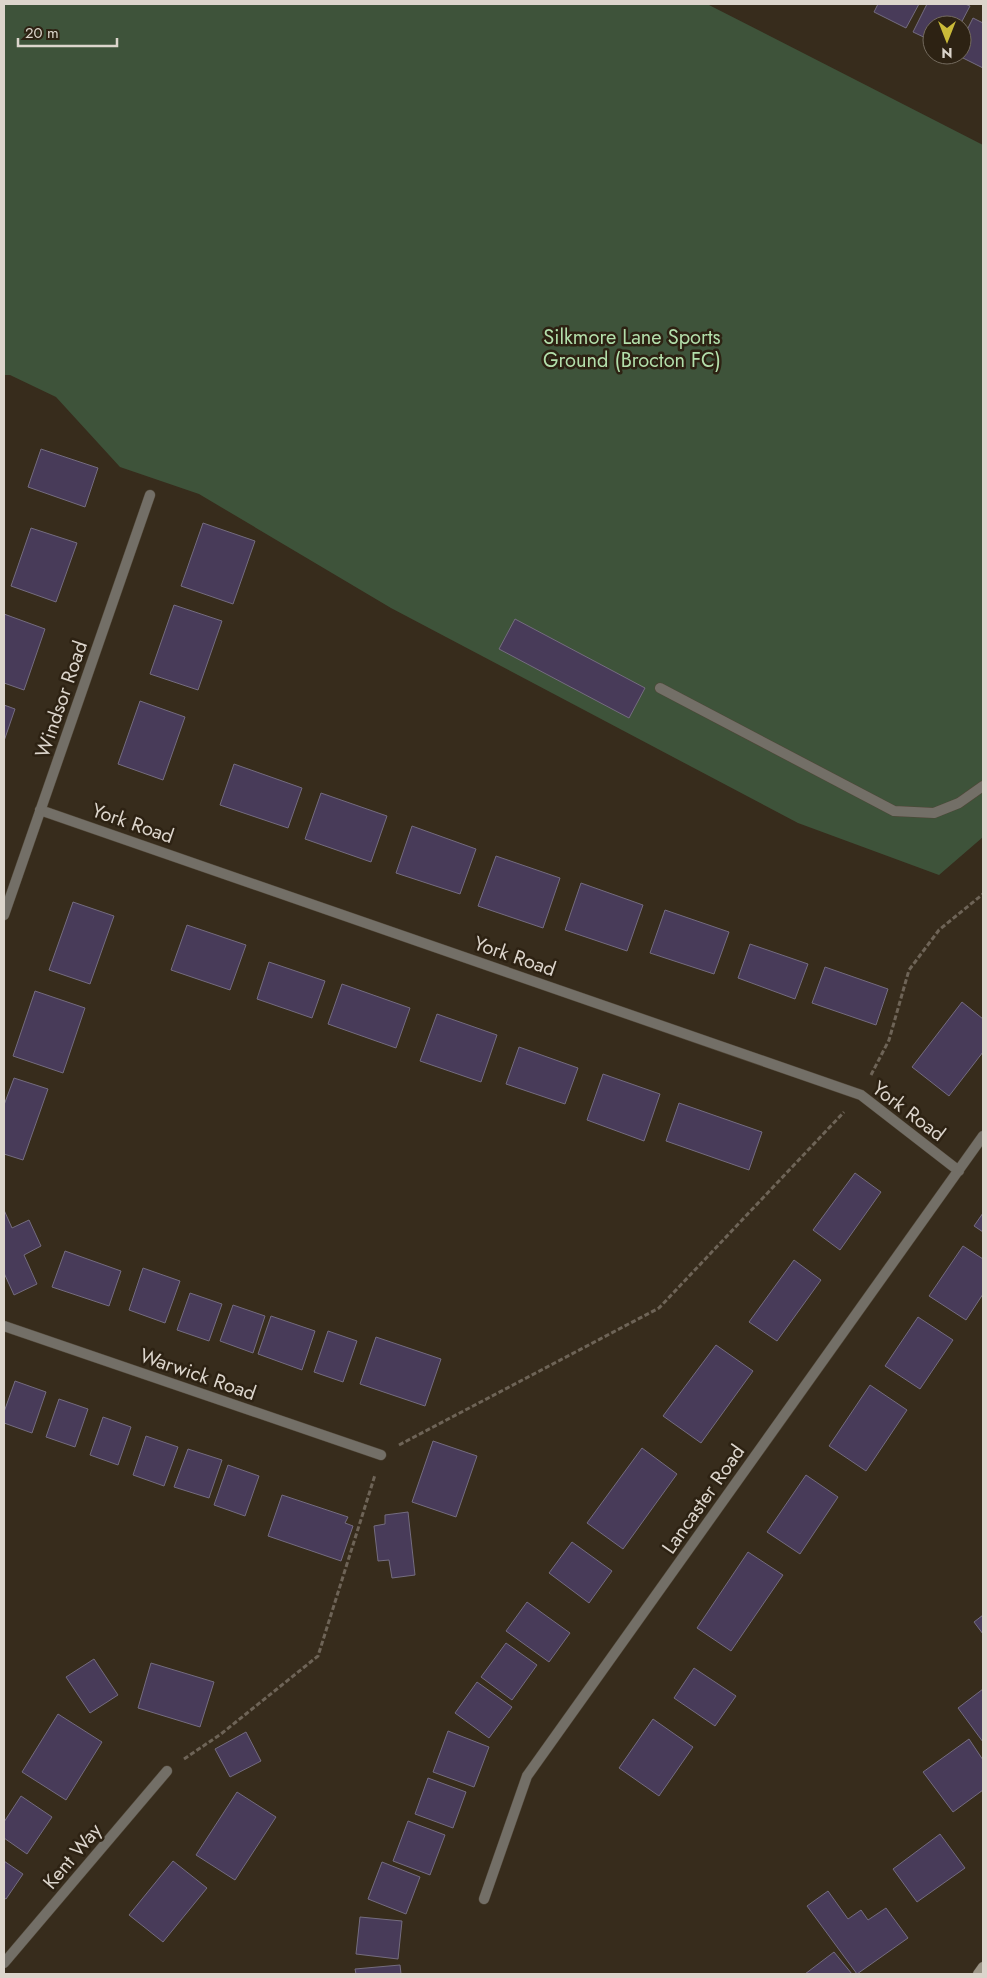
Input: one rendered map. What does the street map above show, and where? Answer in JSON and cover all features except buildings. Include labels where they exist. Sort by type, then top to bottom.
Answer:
[{"type":"street","name":"Windsor Road","points":[[4,916],[150,495]]},
{"type":"street","points":[[660,688],[894,811],[934,813],[959,803],[983,786]]},
{"type":"street","name":"York Road","points":[[40,810],[861,1095],[959,1171]]},
{"type":"street","name":"Lancaster Road","points":[[484,1899],[528,1776],[983,1136]]},
{"type":"street","name":"Warwick Road","points":[[4,1326],[381,1455]]},
{"type":"street","name":"Kent Way","points":[[4,1964],[168,1771]]},
{"type":"street","points":[[978,1974],[983,1967]]},
{"type":"path","points":[[168,1771],[221,1734],[318,1656],[381,1455],[659,1308],[861,1095],[889,1040],[909,970],[939,930],[983,894]]},
{"type":"green space","name":"Silkmore Lane Sports Ground (Brocton FC)","points":[[4,4],[707,4],[983,145],[983,837],[939,875],[798,823],[391,608],[199,494],[120,467],[56,397],[10,375],[4,375]]}]
